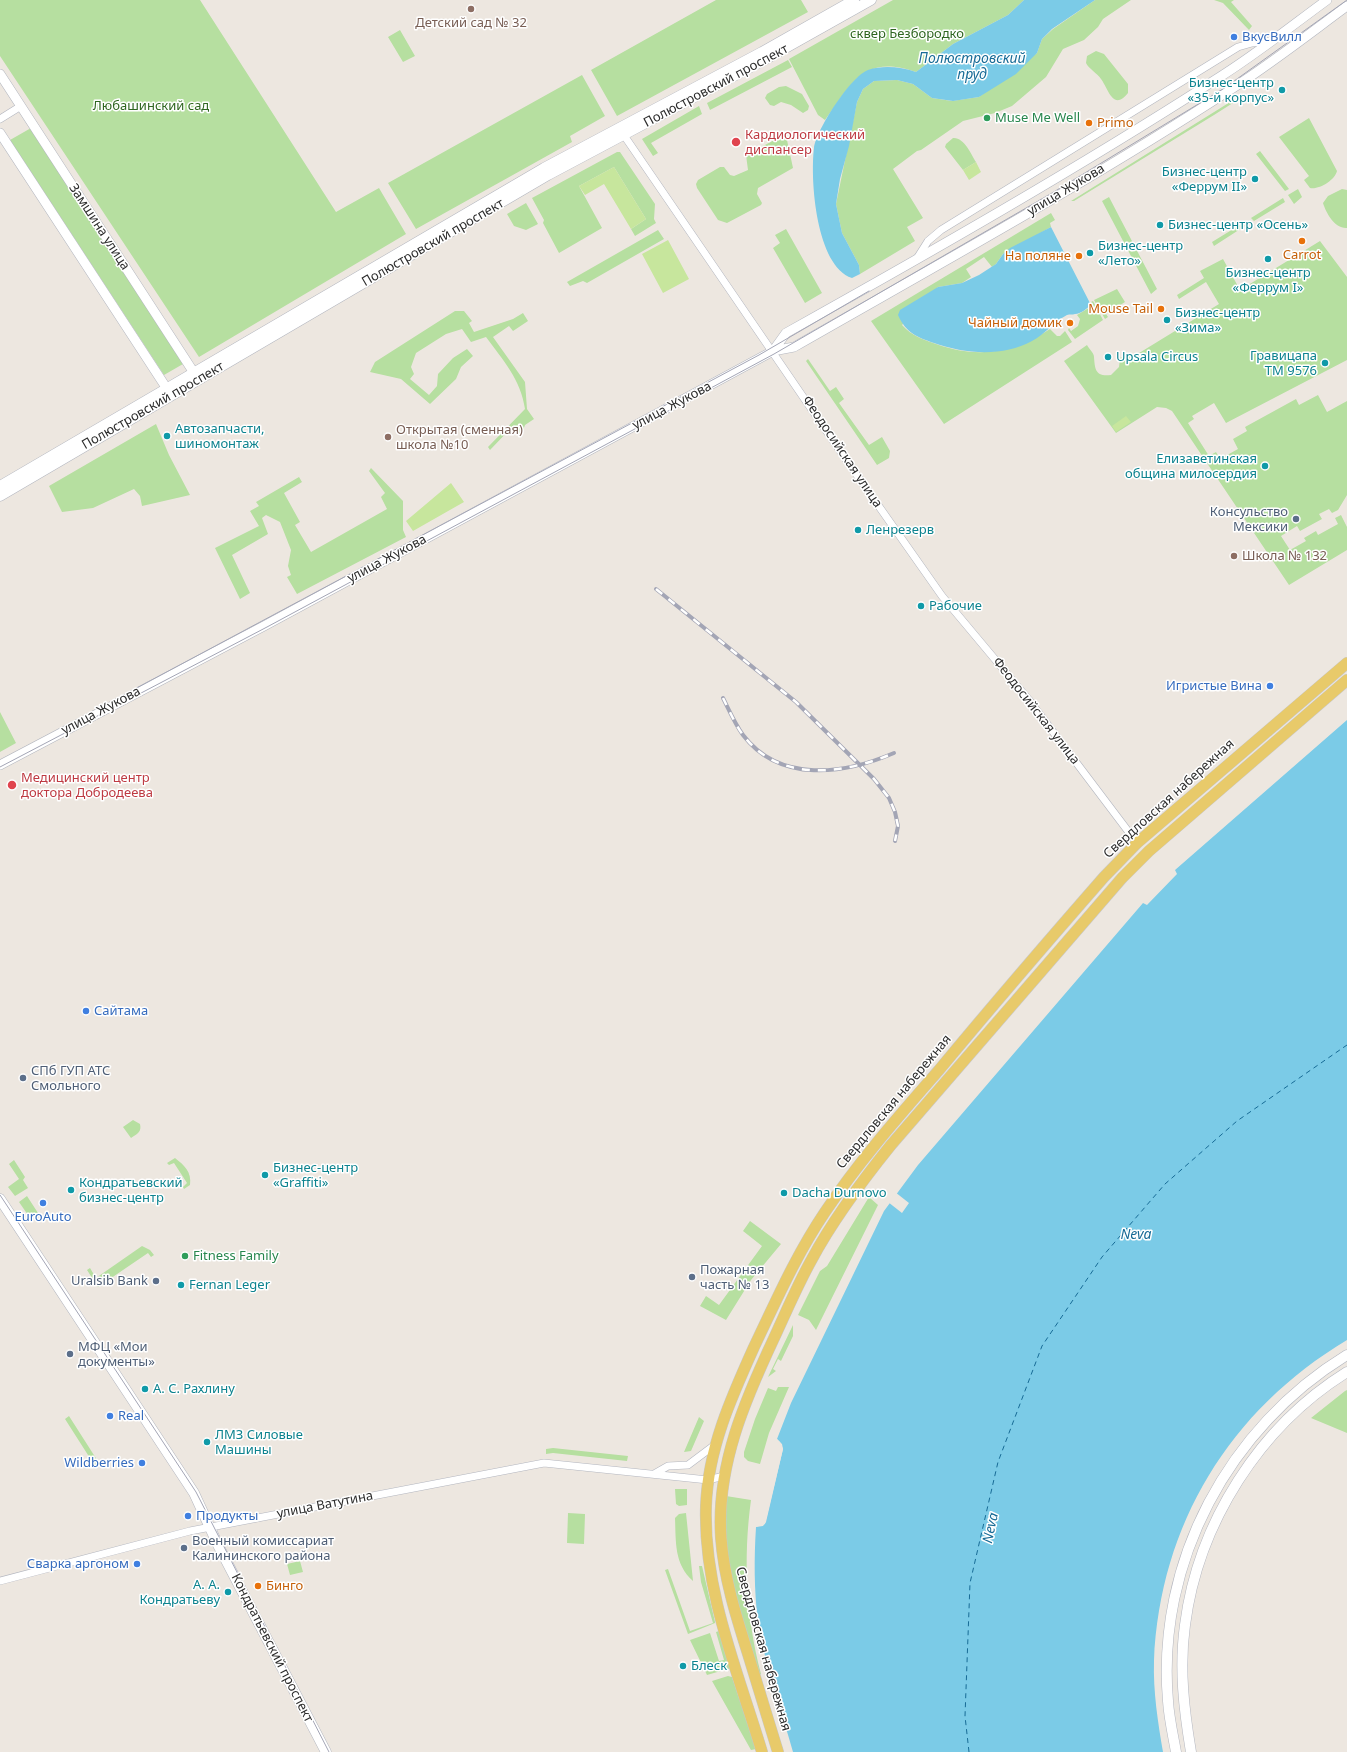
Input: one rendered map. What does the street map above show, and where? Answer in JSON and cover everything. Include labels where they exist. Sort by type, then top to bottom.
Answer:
[{"type":"main road","name":"Полюстровский проспект","points":[[0,496],[196,376],[542,179],[621,131],[854,0]]},
{"type":"main road","name":"Полюстровский проспект","points":[[621,131],[766,59],[872,0]]},
{"type":"main road","name":"Полюстровский проспект","points":[[0,486],[169,392]]},
{"type":"main road","name":"Свердловская набережная","points":[[762,1752],[722,1624],[709,1570],[706,1508],[708,1480],[716,1444],[730,1402],[784,1283],[824,1212],[882,1137],[1104,877],[1137,843],[1347,663]]},
{"type":"main road","name":"Свердловская набережная","points":[[778,1752],[732,1603],[724,1567],[721,1537],[721,1503],[729,1451],[739,1418],[758,1372],[812,1259],[834,1221],[865,1177],[1122,878],[1149,851],[1347,680]]},
{"type":"main road","name":"Кондратьевский проспект","points":[[0,1199],[194,1494],[326,1752]]},
{"type":"main road","points":[[1176,1752],[1168,1701],[1167,1664],[1170,1625],[1176,1588],[1187,1550],[1200,1518],[1216,1488],[1253,1434],[1275,1410],[1300,1388],[1347,1355]]},
{"type":"main road","points":[[1191,1752],[1183,1701],[1182,1662],[1185,1625],[1191,1591],[1202,1556],[1215,1524],[1245,1471],[1265,1444],[1286,1421],[1309,1400],[1347,1372]]},
{"type":"street","name":"улица Жукова","points":[[772,351],[786,333],[915,261],[1047,184],[1210,84],[1327,0]]},
{"type":"street","name":"улица Жукова","points":[[0,764],[264,626],[772,351],[794,347],[1055,198],[1234,88],[1347,6]]},
{"type":"street","points":[[915,261],[928,240],[941,230],[1238,47],[1252,43],[1270,41]]},
{"type":"street","name":"Замшина улица","points":[[0,74],[196,376]]},
{"type":"street","points":[[0,119],[21,106]]},
{"type":"street","name":"Феодосийская улица","points":[[621,131],[847,461],[942,596],[1029,700],[1137,843]]},
{"type":"street","points":[[0,133],[169,392]]},
{"type":"street","points":[[654,1474],[668,1466],[688,1465],[716,1444]]},
{"type":"street","name":"улица Ватутина","points":[[0,1581],[210,1527],[544,1463],[708,1480],[724,1476]]},
{"type":"green space","name":"Любашинский сад","points":[[0,0],[200,0],[336,212],[379,188],[406,234],[199,357],[0,56]]},
{"type":"green space","points":[[716,0],[801,0],[808,12],[617,116],[591,70]]},
{"type":"green space","name":"сквер Безбородко","points":[[893,0],[1024,0],[1008,15],[953,44],[916,72],[898,67],[884,67],[871,70],[861,75],[843,94],[825,120],[818,115],[789,59]]},
{"type":"green space","name":"сквер Безбородко","points":[[1095,0],[1131,0],[1103,19],[1098,27],[1084,40],[1063,49],[1046,77],[1012,106],[995,113],[963,121],[921,150],[917,151],[893,169],[923,218],[907,227],[915,241],[860,274],[859,265],[842,233],[836,204],[857,102],[863,89],[874,81],[897,80],[913,84],[932,98],[952,101],[979,97],[1037,53],[1042,39],[1053,29]]},
{"type":"green space","points":[[1214,0],[1234,0],[1231,2],[1252,26],[1249,30],[1223,3]]},
{"type":"green space","points":[[400,30],[415,56],[403,62],[388,37]]},
{"type":"green space","points":[[1096,51],[1104,54],[1128,84],[1128,93],[1123,98],[1118,100],[1115,99],[1101,79],[1086,63],[1087,56]]},
{"type":"green space","points":[[788,60],[792,67],[710,110],[707,103]]},
{"type":"green space","points":[[582,75],[605,116],[570,136],[572,142],[416,229],[388,183]]},
{"type":"green space","points":[[786,86],[802,94],[809,106],[808,110],[803,113],[791,105],[781,102],[774,106],[770,105],[765,98],[767,94],[779,87]]},
{"type":"green space","points":[[1235,99],[1236,101],[1214,115],[1074,201],[1071,201]]},
{"type":"green space","points":[[699,106],[702,114],[651,143],[658,153],[653,156],[642,139]]},
{"type":"green space","points":[[1309,118],[1337,171],[1333,178],[1326,184],[1314,188],[1310,188],[1304,180],[1309,176],[1279,137]]},
{"type":"green space","points":[[31,128],[183,364],[164,375],[10,140]]},
{"type":"green space","points":[[782,136],[787,140],[793,168],[758,188],[757,194],[762,203],[761,205],[727,223],[718,220],[697,188],[696,184],[698,180],[720,167],[724,167],[730,175],[734,176],[748,170],[746,155]]},
{"type":"green space","points":[[953,138],[957,138],[964,143],[976,162],[963,170],[945,147],[946,144]]},
{"type":"green space","points":[[1260,151],[1289,189],[1285,191],[1256,154]]},
{"type":"green space","points":[[617,152],[620,152],[655,204],[654,219],[656,223],[635,236],[631,229],[646,219],[614,167],[579,186],[602,228],[559,253],[532,198]]},
{"type":"green space","points":[[976,162],[981,172],[969,180],[963,170]]},
{"type":"green space","points":[[614,167],[646,219],[631,229],[604,184],[585,195],[579,186]]},
{"type":"green space","points":[[1298,189],[1302,197],[1294,204],[1288,195]]},
{"type":"green space","points":[[1342,189],[1347,190],[1347,228],[1339,226],[1332,220],[1323,203],[1328,196]]},
{"type":"green space","points":[[1109,197],[1157,289],[1151,294],[1102,201]]},
{"type":"green space","points":[[1283,198],[1285,202],[1254,221],[1251,218]]},
{"type":"green space","points":[[526,203],[538,224],[526,230],[514,226],[507,214]]},
{"type":"green space","points":[[1051,213],[1055,220],[1050,223],[1051,227],[1003,254],[992,267],[984,257],[966,269],[971,277],[962,283],[938,287],[902,325],[913,335],[922,339],[951,349],[966,351],[981,352],[1009,348],[1023,344],[1050,329],[1057,336],[1060,336],[1065,331],[1072,342],[944,424],[871,321]]},
{"type":"green space","points":[[1243,223],[1245,226],[1214,246],[1212,242]]},
{"type":"green space","points":[[786,229],[822,293],[805,303],[773,248],[780,243],[775,235]]},
{"type":"green space","points":[[658,230],[664,239],[587,283],[583,281],[570,286],[567,282]]},
{"type":"green space","points":[[668,240],[689,279],[663,293],[642,254]]},
{"type":"green space","points":[[1320,241],[1347,277],[1347,360],[1226,423],[1214,403],[1192,416],[1194,419],[1188,423],[1209,456],[1216,452],[1220,459],[1238,449],[1233,439],[1247,431],[1245,427],[1296,399],[1299,405],[1318,395],[1327,412],[1347,401],[1347,495],[1338,510],[1332,513],[1329,509],[1319,514],[1322,519],[1300,531],[1297,526],[1281,536],[1290,550],[1306,541],[1304,538],[1316,531],[1318,535],[1338,524],[1335,518],[1341,515],[1347,527],[1347,550],[1289,585],[1172,411],[1166,408],[1157,407],[1116,433],[1064,361],[1087,345],[1094,356],[1097,371],[1102,375],[1111,375],[1119,367],[1120,358],[1128,354],[1131,358],[1219,304],[1206,282],[1179,299],[1177,295],[1204,278],[1200,271],[1223,259],[1240,290]]},
{"type":"green space","points":[[1117,289],[1125,302],[1106,314],[1108,317],[1105,319],[1094,300]]},
{"type":"green space","points":[[1093,301],[1103,320],[1075,339],[1068,330],[1069,328],[1071,331],[1078,326],[1080,319],[1077,315],[1092,306],[1091,302]]},
{"type":"green space","points":[[455,311],[464,311],[472,321],[469,323],[474,332],[513,319],[523,313],[528,321],[513,331],[509,326],[493,337],[525,382],[527,409],[534,419],[525,425],[521,436],[514,425],[490,450],[488,447],[525,409],[520,389],[505,362],[486,337],[471,342],[462,329],[446,334],[416,353],[411,367],[414,374],[410,379],[429,395],[437,386],[438,374],[453,358],[467,349],[473,356],[461,367],[456,379],[430,404],[401,379],[370,372],[375,362]]},
{"type":"green space","points":[[808,359],[830,391],[836,387],[844,399],[839,403],[869,445],[882,437],[890,451],[889,458],[877,465],[806,361]]},
{"type":"green space","points":[[1126,416],[1131,422],[1116,432],[1112,426]]},
{"type":"green space","points":[[156,424],[169,455],[190,495],[142,506],[140,496],[134,489],[93,508],[62,512],[49,486]]},
{"type":"green space","points":[[371,468],[403,501],[403,530],[406,537],[297,594],[287,577],[291,575],[288,566],[291,550],[280,522],[266,515],[262,518],[268,534],[232,555],[250,593],[240,599],[215,548],[259,526],[250,511],[259,506],[256,502],[299,477],[302,482],[284,493],[300,522],[295,525],[311,552],[387,509],[381,497],[385,493],[369,471]]},
{"type":"green space","points":[[451,483],[464,502],[413,531],[406,521]]},
{"type":"green space","points":[[0,712],[16,743],[0,752]]},
{"type":"green space","points":[[133,1120],[140,1124],[140,1129],[131,1138],[123,1127]]},
{"type":"green space","points":[[175,1158],[184,1166],[190,1176],[190,1185],[184,1189],[183,1187],[187,1183],[174,1163],[169,1165],[167,1163]]},
{"type":"green space","points":[[14,1160],[25,1177],[23,1180],[28,1188],[15,1196],[8,1187],[19,1179],[9,1164]]},
{"type":"green space","points":[[27,1196],[38,1213],[30,1218],[19,1202]]},
{"type":"green space","points":[[869,1197],[878,1205],[816,1330],[809,1320],[798,1315],[820,1271],[827,1266]]},
{"type":"green space","points":[[750,1221],[781,1244],[751,1280],[726,1320],[700,1306],[706,1296],[719,1305],[762,1246],[743,1231]]},
{"type":"green space","points":[[142,1246],[150,1250],[154,1255],[151,1257],[148,1253],[98,1287],[87,1270],[90,1268],[96,1278]]},
{"type":"green space","points":[[793,1325],[793,1336],[781,1361],[778,1359],[773,1369],[776,1371],[768,1377]]},
{"type":"green space","points":[[778,1387],[789,1387],[769,1433],[760,1464],[748,1461],[744,1457],[744,1452],[755,1419],[768,1388],[776,1391]]},
{"type":"green space","points":[[1347,1390],[1347,1433],[1311,1418],[1345,1391]]},
{"type":"green space","points":[[69,1416],[99,1463],[95,1466],[65,1419]]},
{"type":"green space","points":[[699,1417],[704,1421],[691,1451],[684,1452]]},
{"type":"green space","points":[[553,1448],[628,1456],[627,1461],[553,1453],[546,1454],[546,1449]]},
{"type":"green space","points":[[675,1489],[687,1489],[687,1505],[679,1506],[676,1504]]},
{"type":"green space","points":[[726,1496],[751,1500],[747,1544],[747,1588],[752,1631],[761,1674],[758,1676],[729,1572],[726,1536]]},
{"type":"green space","points":[[568,1513],[585,1514],[584,1544],[567,1543]]},
{"type":"green space","points":[[686,1513],[693,1581],[682,1567],[676,1544],[675,1518],[679,1514]]},
{"type":"green space","points":[[300,1561],[303,1572],[290,1575],[287,1564]]},
{"type":"green space","points":[[699,1566],[702,1566],[715,1623],[688,1634],[665,1570],[668,1569],[690,1631],[713,1623],[701,1582]]},
{"type":"green space","points":[[719,1631],[731,1668],[707,1675],[690,1640],[710,1633],[719,1661],[724,1660],[716,1632]]},
{"type":"green space","points":[[728,1676],[732,1677],[756,1749],[751,1750],[712,1681]]},
{"type":"water","name":"Полюстровский пруд","points":[[1024,0],[1095,0],[1052,29],[1042,39],[1037,53],[1016,74],[979,97],[953,101],[932,98],[913,84],[897,80],[874,81],[863,89],[857,102],[836,204],[842,233],[859,265],[860,274],[852,278],[840,270],[830,257],[823,240],[818,220],[813,180],[814,148],[816,140],[835,104],[853,82],[861,74],[868,70],[892,67],[916,72],[953,44],[1008,15]]},
{"type":"water","points":[[1051,227],[1091,305],[1084,311],[1077,314],[1067,315],[1032,341],[1009,350],[996,352],[958,350],[946,347],[922,339],[913,334],[901,321],[898,315],[900,310],[938,287],[962,283],[979,275],[996,264],[1003,254],[1010,248]]},
{"type":"water","name":"Neva","points":[[1347,720],[1347,1340],[1305,1368],[1268,1400],[1236,1436],[1209,1475],[1187,1518],[1170,1563],[1159,1611],[1154,1672],[1155,1695],[1163,1752],[793,1752],[769,1671],[758,1622],[755,1574],[756,1527],[765,1524],[783,1449],[777,1439],[791,1403],[884,1211],[918,1165],[1143,903],[1147,905],[1177,874],[1175,870]]},
{"type":"pier","points":[[895,1192],[909,1203],[902,1213],[888,1202]]},
{"type":"pier","points":[[777,1439],[782,1444],[783,1449],[766,1522],[763,1526],[756,1527],[756,1525],[762,1524],[765,1521],[781,1449],[780,1445],[776,1441]]},
{"type":"ferry route","points":[[969,1752],[965,1716],[970,1583],[998,1462],[1042,1346],[1102,1257],[1165,1184],[1237,1121],[1347,1045]]},
{"type":"tram line","points":[[0,767],[267,627],[774,354],[1052,193],[1223,89],[1347,0]]},
{"type":"tram line","points":[[120,697],[759,355],[869,291]]},
{"type":"tram line","points":[[0,1195],[196,1492],[329,1752]]},
{"type":"railway","points":[[656,589],[796,702],[874,779],[889,798],[895,812],[898,826],[895,841]]},
{"type":"railway","points":[[723,698],[740,731],[758,751],[775,761],[794,768],[814,770],[855,766],[894,753]]},
{"type":"place","name":"Детский сад № 32","points":[[471,9]]},
{"type":"place","name":"ВкусВилл","points":[[1234,37]]},
{"type":"place","name":"Бизнес-центр «35-й корпус»","points":[[1282,90]]},
{"type":"place","name":"Muse Me Well","points":[[987,118]]},
{"type":"place","name":"Primo","points":[[1089,123]]},
{"type":"place","name":"Кардиологический диспансер","points":[[736,142]]},
{"type":"place","name":"Бизнес-центр «Феррум II»","points":[[1255,179]]},
{"type":"place","name":"Бизнес-центр «Осень»","points":[[1160,225]]},
{"type":"place","name":"Carrot","points":[[1302,241]]},
{"type":"place","name":"Бизнес-центр «Лето»","points":[[1090,253]]},
{"type":"place","name":"На поляне","points":[[1079,256]]},
{"type":"place","name":"Бизнес-центр «Феррум I»","points":[[1268,259]]},
{"type":"place","name":"Mouse Tail","points":[[1161,309]]},
{"type":"place","name":"Бизнес-центр «Зима»","points":[[1167,320]]},
{"type":"place","name":"Чайный домик","points":[[1070,323]]},
{"type":"place","name":"Upsala Circus","points":[[1108,357]]},
{"type":"place","name":"Гравицапа ТМ 9576","points":[[1325,363]]},
{"type":"place","name":"Автозапчасти, шиномонтаж","points":[[167,436]]},
{"type":"place","name":"Открытая (сменная) школа №10","points":[[388,437]]},
{"type":"place","name":"Елизаветинская община милосердия","points":[[1265,466]]},
{"type":"place","name":"Консульство Мексики","points":[[1296,519]]},
{"type":"place","name":"Ленрезерв","points":[[858,530]]},
{"type":"place","name":"Школа № 132","points":[[1234,556]]},
{"type":"place","name":"Рабочие","points":[[921,606]]},
{"type":"place","name":"Игристые Вина","points":[[1270,686]]},
{"type":"place","name":"Медицинский центр доктора Добродеева","points":[[12,785]]},
{"type":"place","name":"Сайтама","points":[[86,1011]]},
{"type":"place","name":"СПб ГУП АТС Смольного","points":[[23,1078]]},
{"type":"place","name":"Бизнес-центр «Graffiti»","points":[[265,1175]]},
{"type":"place","name":"Кондратьевский бизнес-центр","points":[[71,1190]]},
{"type":"place","name":"Dacha Durnovo","points":[[784,1193]]},
{"type":"place","name":"EuroAuto","points":[[43,1203]]},
{"type":"place","name":"Fitness Family","points":[[185,1256]]},
{"type":"place","name":"Пожарная часть № 13","points":[[692,1277]]},
{"type":"place","name":"Uralsib Bank","points":[[156,1281]]},
{"type":"place","name":"Fernan Leger","points":[[181,1285]]},
{"type":"place","name":"МФЦ «Мои документы»","points":[[70,1354]]},
{"type":"place","name":"А. С. Рахлину","points":[[145,1389]]},
{"type":"place","name":"Real","points":[[110,1416]]},
{"type":"place","name":"ЛМЗ Силовые Машины","points":[[207,1442]]},
{"type":"place","name":"Wildberries","points":[[142,1463]]},
{"type":"place","name":"Продукты","points":[[188,1516]]},
{"type":"place","name":"Военный комиссариат Калининского района","points":[[184,1548]]},
{"type":"place","name":"Сварка аргоном","points":[[137,1564]]},
{"type":"place","name":"Бинго","points":[[258,1586]]},
{"type":"place","name":"А. А. Кондратьеву","points":[[228,1592]]},
{"type":"place","name":"Блеск","points":[[683,1666]]}]
